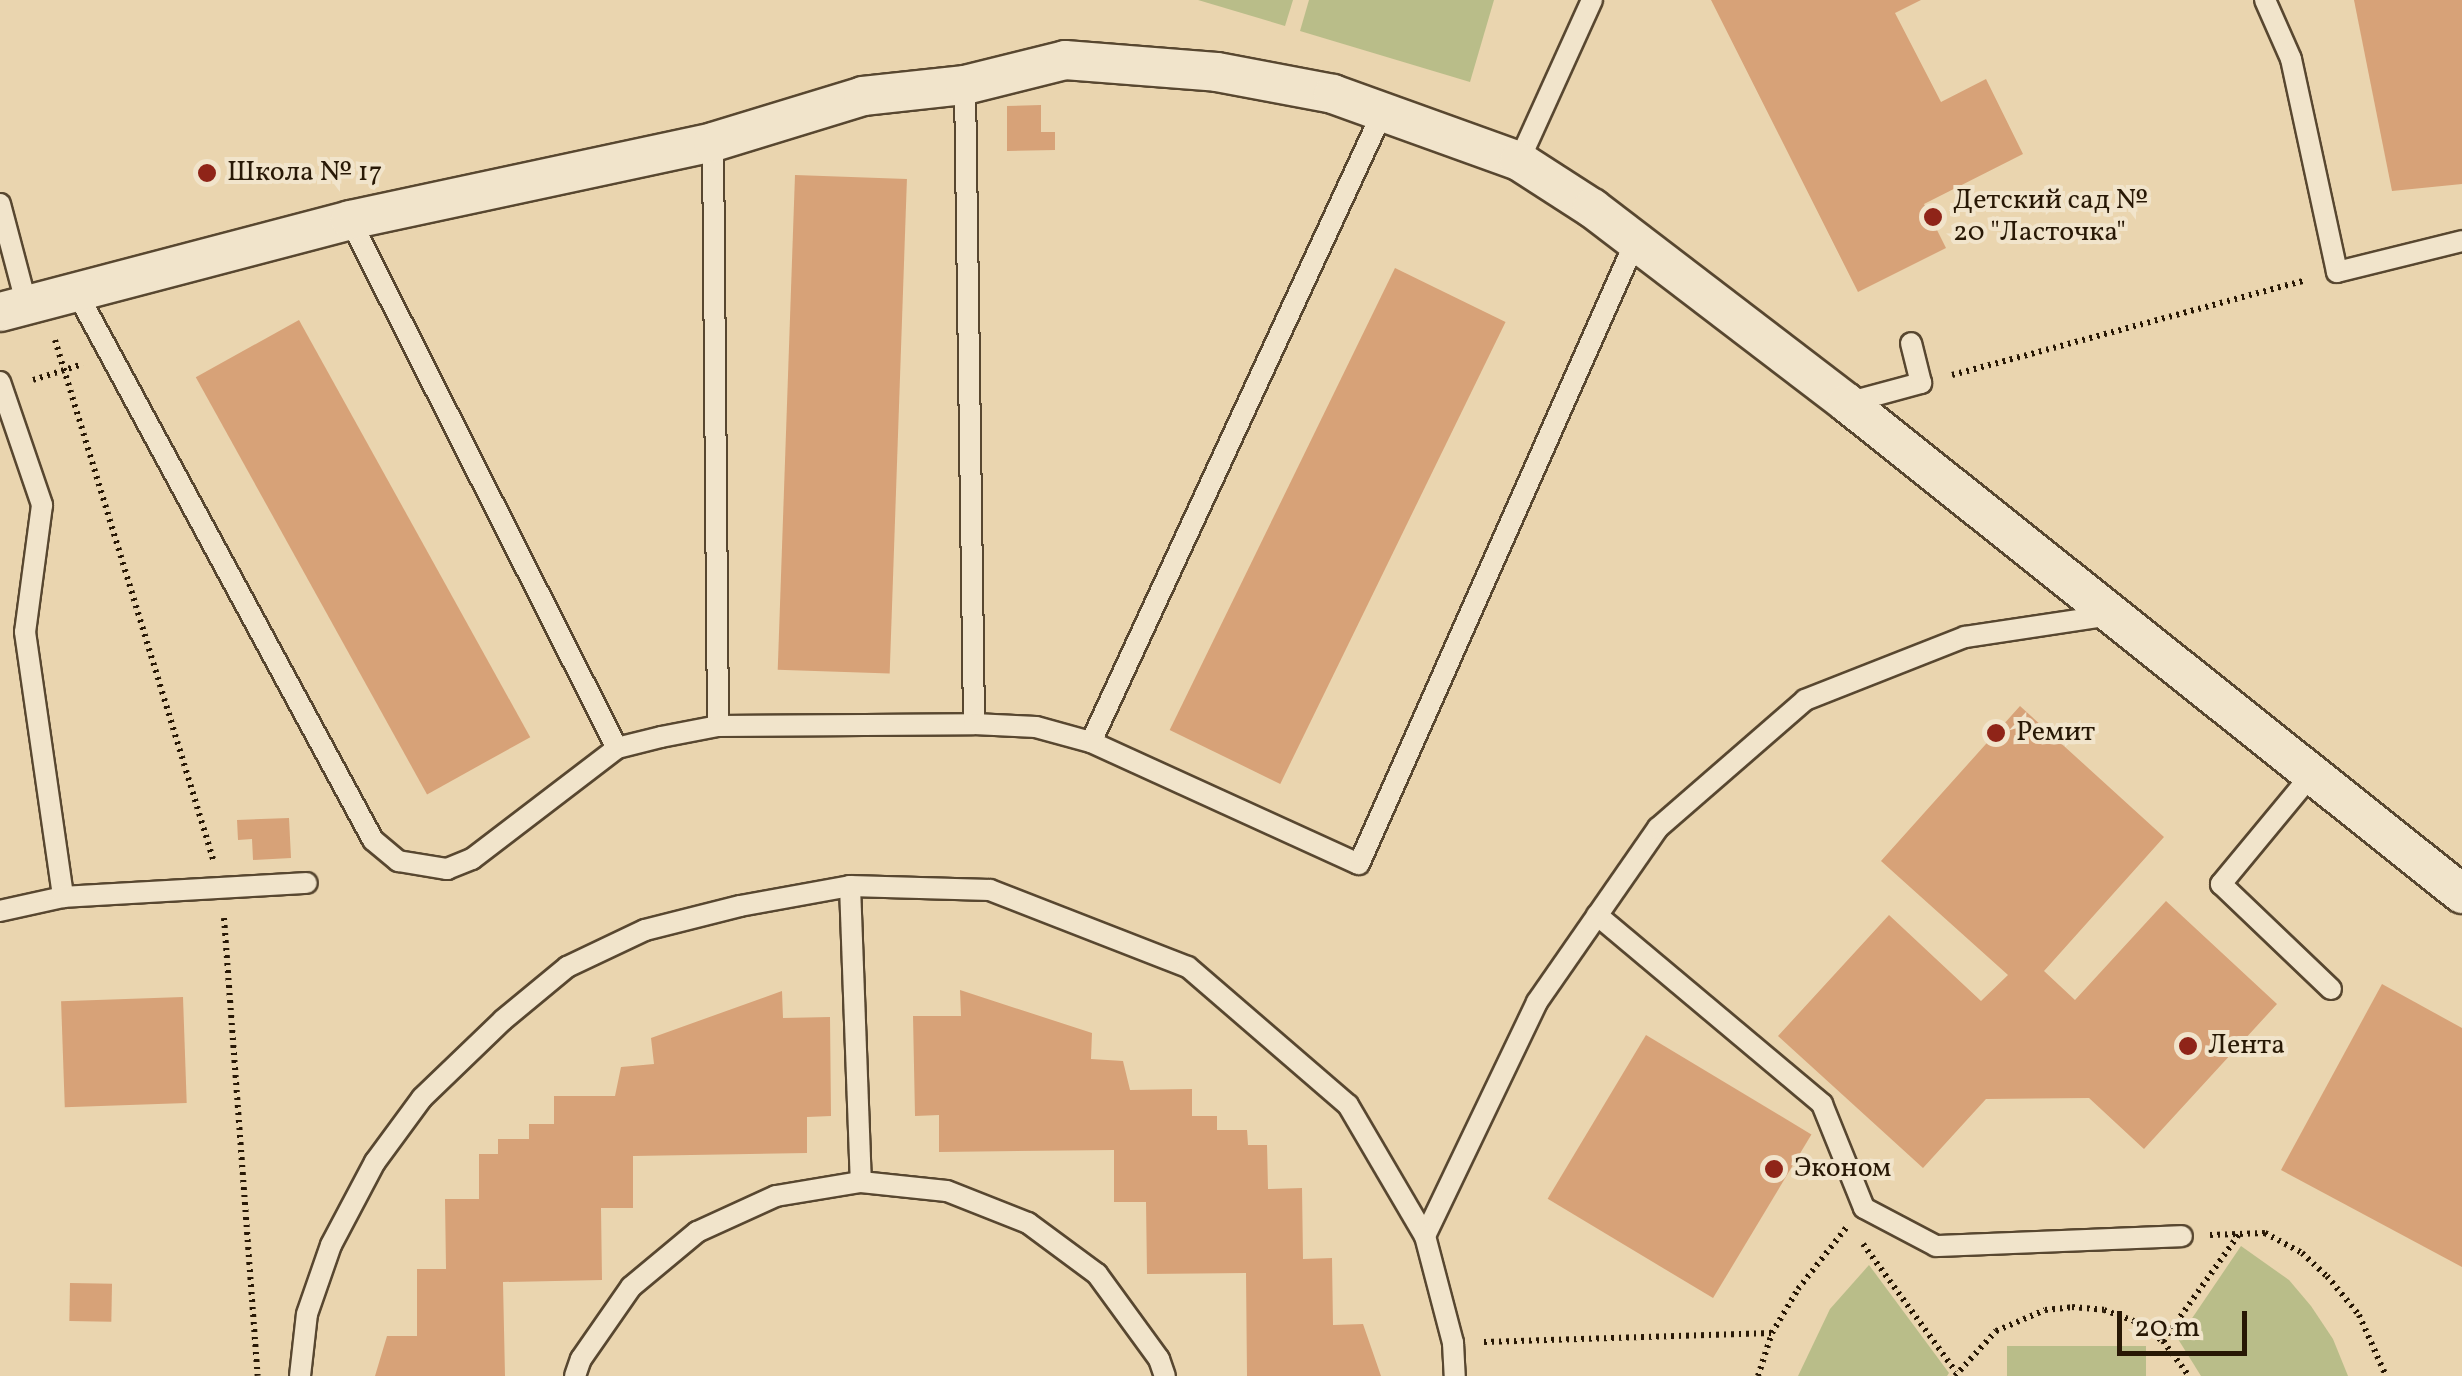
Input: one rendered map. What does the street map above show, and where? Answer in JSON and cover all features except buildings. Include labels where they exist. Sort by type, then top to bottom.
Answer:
[{"type":"street","points":[[14,309],[350,220],[714,142],[863,96],[965,85],[1066,60],[1216,72],[1333,94],[1384,109],[1519,161],[1636,240],[1847,403],[2462,894]]},
{"type":"lane","points":[[1519,161],[1592,0]]},
{"type":"lane","points":[[2264,0],[2292,59],[2337,272],[2462,241]]},
{"type":"lane","points":[[965,85],[974,724]]},
{"type":"lane","points":[[1092,742],[1384,109]]},
{"type":"lane","points":[[714,142],[718,726]]},
{"type":"lane","points":[[0,204],[14,309]]},
{"type":"lane","points":[[350,220],[617,748]]},
{"type":"lane","points":[[78,293],[374,840],[398,861],[447,869],[472,859],[617,748],[718,726],[974,724],[1036,727],[1092,742],[1359,864],[1636,240]]},
{"type":"lane","points":[[1847,403],[1920,384],[1911,343]]},
{"type":"lane","points":[[0,382],[42,505],[25,632],[63,897]]},
{"type":"lane","points":[[1426,1236],[1537,1002],[1658,828],[1805,700],[1965,638],[2110,615]]},
{"type":"lane","points":[[2312,774],[2221,884],[2332,989]]},
{"type":"lane","points":[[0,912],[63,897],[308,883]]},
{"type":"lane","points":[[850,886],[861,1182]]},
{"type":"lane","points":[[300,1376],[307,1314],[331,1244],[375,1162],[422,1098],[503,1020],[567,967],[646,930],[740,906],[850,886],[990,890],[1188,967],[1348,1105],[1426,1236],[1453,1344],[1455,1376]]},
{"type":"lane","points":[[1597,916],[1822,1104],[1864,1208],[1936,1246],[2182,1236]]},
{"type":"lane","points":[[575,1376],[581,1358],[631,1288],[697,1232],[776,1196],[861,1182],[947,1191],[1028,1223],[1097,1274],[1159,1359],[1165,1376]]},
{"type":"path","points":[[1920,384],[2337,272]]},
{"type":"path","points":[[54,336],[214,860]]},
{"type":"path","points":[[32,381],[111,355]]},
{"type":"path","points":[[224,915],[258,1376]]},
{"type":"path","points":[[1758,1376],[1772,1333],[1798,1289],[1864,1208]]},
{"type":"path","points":[[1848,1225],[1956,1374],[1996,1331],[2045,1310],[2104,1310],[2134,1322],[2163,1341],[2190,1376]]},
{"type":"path","points":[[2182,1236],[2264,1233],[2302,1253],[2327,1276],[2358,1315],[2386,1376]]},
{"type":"path","points":[[2163,1341],[2239,1234]]},
{"type":"path","points":[[1453,1344],[1772,1333]]},
{"type":"green space","points":[[1198,0],[1293,0],[1285,26]]},
{"type":"green space","points":[[1309,0],[1494,0],[1470,82],[1300,31]]},
{"type":"green space","points":[[2241,1246],[2289,1280],[2311,1306],[2333,1339],[2348,1376],[2201,1376],[2178,1339]]},
{"type":"green space","points":[[1869,1265],[1949,1373],[1947,1376],[1798,1376],[1830,1309]]},
{"type":"green space","points":[[2007,1346],[2146,1346],[2146,1376],[2007,1376]]},
{"type":"place","name":"Школа № 17","points":[[207,173]]},
{"type":"place","name":"Детский сад № 20 \"Ласточка\"","points":[[1933,217]]},
{"type":"place","name":"Ремит","points":[[1996,733]]},
{"type":"place","name":"Лента","points":[[2188,1046]]},
{"type":"place","name":"Эконом","points":[[1774,1169]]}]
